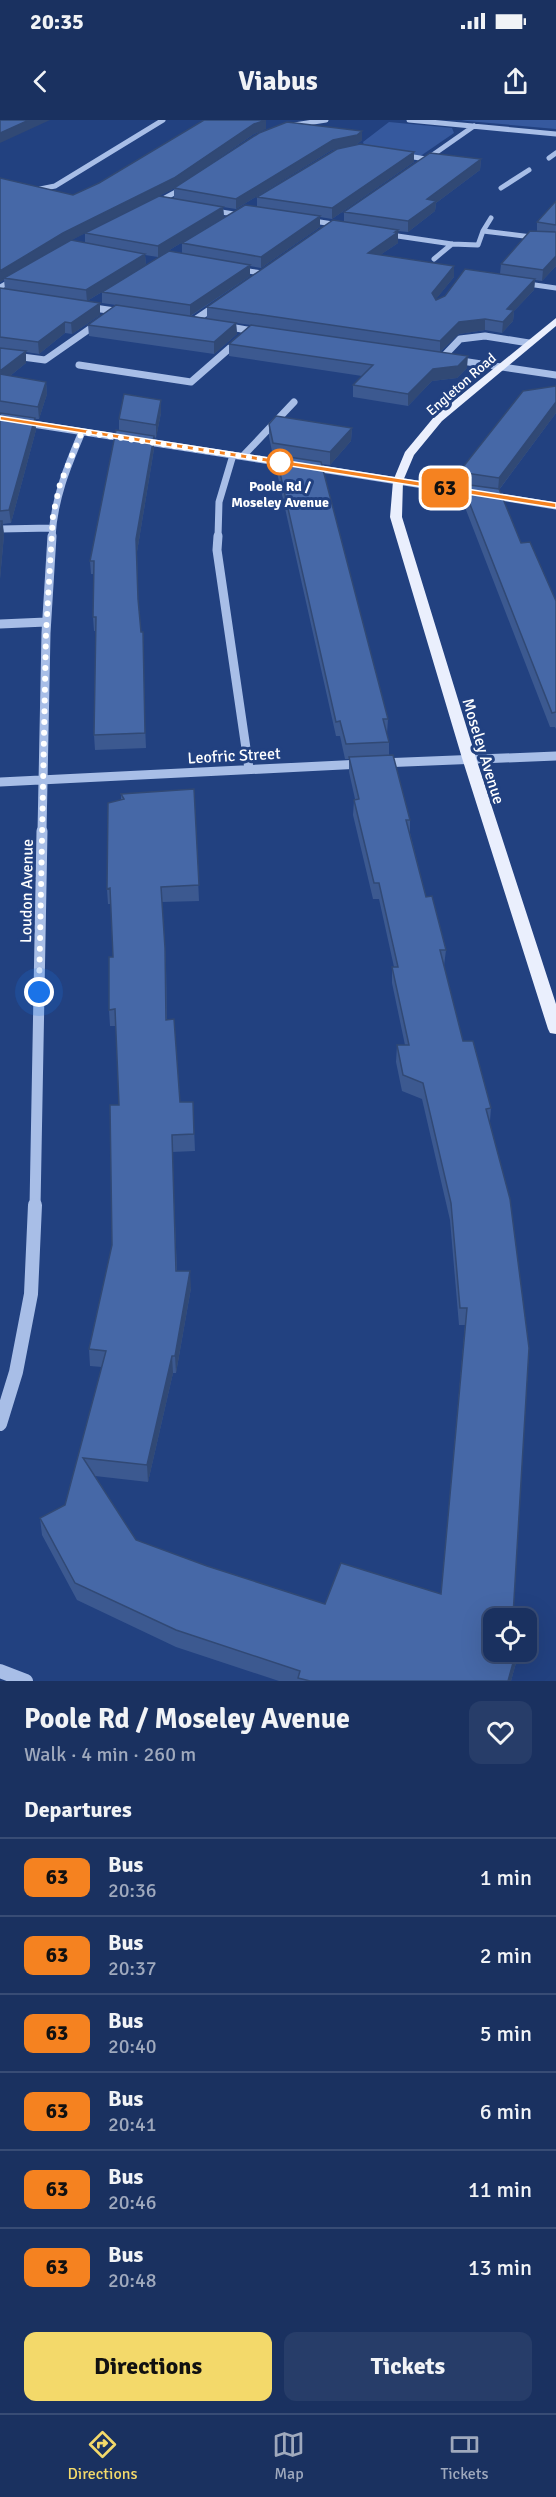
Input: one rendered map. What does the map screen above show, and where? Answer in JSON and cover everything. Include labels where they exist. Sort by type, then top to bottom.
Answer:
[{"type":"main road","name":"Engleton Road","points":[[398,481],[409,454],[438,419],[556,321]]},
{"type":"main road","name":"Moseley Avenue","points":[[398,481],[396,517],[469,758],[556,1029]]},
{"type":"street","points":[[40,189],[55,186],[164,120]]},
{"type":"street","points":[[280,129],[327,120]]},
{"type":"street","points":[[408,120],[556,134]]},
{"type":"street","points":[[417,165],[474,126]]},
{"type":"street","points":[[549,158],[556,153]]},
{"type":"street","points":[[393,154],[426,159]]},
{"type":"street","points":[[501,188],[530,170]]},
{"type":"street","points":[[149,206],[196,179]]},
{"type":"street","points":[[159,201],[175,204]]},
{"type":"street","points":[[206,209],[242,213],[226,223]]},
{"type":"street","points":[[321,232],[343,217]]},
{"type":"street","points":[[375,232],[452,244],[478,245],[491,218]]},
{"type":"street","points":[[300,219],[342,227]]},
{"type":"street","points":[[483,231],[556,240]]},
{"type":"street","points":[[434,259],[452,244]]},
{"type":"street","points":[[227,267],[262,273]]},
{"type":"street","points":[[253,279],[272,267]]},
{"type":"street","points":[[0,287],[26,271]]},
{"type":"street","points":[[512,282],[556,288]]},
{"type":"street","points":[[192,322],[227,298]]},
{"type":"street","points":[[97,301],[84,306],[126,312]]},
{"type":"street","points":[[0,354],[45,360],[115,310]]},
{"type":"street","points":[[181,320],[204,324]]},
{"type":"street","points":[[215,325],[262,332]]},
{"type":"street","points":[[79,365],[191,382],[250,330]]},
{"type":"street","points":[[442,358],[460,339],[485,336],[529,343]]},
{"type":"street","points":[[431,357],[556,375]]},
{"type":"street","points":[[249,769],[217,550],[219,502],[238,456],[294,402]]},
{"type":"street","points":[[0,419],[556,506]]},
{"type":"street","name":"Loudon Avenue","points":[[0,1424],[16,1372],[31,1294],[36,1169],[46,622],[52,528],[60,484],[82,432]]},
{"type":"street","points":[[0,530],[52,528]]},
{"type":"street","points":[[0,624],[46,622]]},
{"type":"street","name":"Leofric Street","points":[[0,782],[469,758],[556,756]]},
{"type":"street","points":[[0,1671],[27,1681]]},
{"type":"shaded area","points":[[461,120],[556,120],[556,129],[467,121]]},
{"type":"shaded area","points":[[389,122],[452,128],[454,133],[419,157],[365,149],[363,142]]},
{"type":"building","points":[[0,120],[29,120],[0,133]]},
{"type":"building","points":[[204,120],[266,120],[254,124],[174,178],[63,233],[0,271],[0,178],[73,195],[99,183]]},
{"type":"building","points":[[287,122],[362,131],[357,135],[333,140],[236,199],[174,188],[259,133]]},
{"type":"building","points":[[360,144],[414,152],[332,208],[257,197],[337,149]]},
{"type":"building","points":[[430,153],[481,159],[427,199],[436,201],[408,221],[344,212]]},
{"type":"building","points":[[159,196],[223,207],[158,246],[85,233]]},
{"type":"building","points":[[556,201],[556,225],[537,222]]},
{"type":"building","points":[[245,205],[320,216],[261,257],[182,243]]},
{"type":"building","points":[[333,220],[398,230],[368,253],[454,266],[432,293],[436,300],[445,296],[465,269],[535,279],[507,309],[514,310],[503,322],[485,319],[459,322],[440,341],[207,307]]},
{"type":"building","points":[[530,231],[556,232],[556,256],[543,270],[501,264]]},
{"type":"building","points":[[71,240],[145,254],[86,290],[4,278]]},
{"type":"building","points":[[169,251],[250,265],[190,305],[102,292]]},
{"type":"building","points":[[0,288],[100,303],[71,323],[65,322],[38,342],[0,337]]},
{"type":"building","points":[[116,305],[236,323],[214,342],[88,325]]},
{"type":"building","points":[[251,325],[468,356],[458,366],[433,369],[408,394],[353,385],[373,365],[229,344]]},
{"type":"building","points":[[0,348],[26,351],[0,371]]},
{"type":"building","points":[[0,374],[46,382],[38,407],[0,401]]},
{"type":"building","points":[[556,386],[556,402],[499,478],[459,472],[523,391]]},
{"type":"building","points":[[124,394],[161,400],[156,425],[119,419]]},
{"type":"building","points":[[0,413],[35,418],[9,510],[0,511]]},
{"type":"building","points":[[276,416],[352,428],[330,452],[273,443],[269,424]]},
{"type":"building","points":[[116,430],[154,436],[136,539],[138,599],[141,632],[143,632],[145,733],[94,735],[96,617],[93,617],[94,561],[90,561]]},
{"type":"building","points":[[276,455],[321,462],[388,719],[383,719],[389,742],[346,744],[340,721],[336,722]]},
{"type":"building","points":[[462,484],[499,489],[521,543],[530,542],[556,601],[556,712],[552,713]]},
{"type":"building","points":[[0,521],[2,521],[0,550]]},
{"type":"building","points":[[393,755],[410,820],[406,820],[426,897],[432,896],[446,950],[440,950],[463,1041],[473,1041],[491,1108],[486,1109],[510,1199],[529,1348],[513,1608],[483,1608],[483,1662],[513,1662],[508,1681],[310,1681],[298,1678],[300,1671],[176,1630],[75,1583],[40,1518],[65,1505],[106,1351],[89,1349],[112,1245],[110,1105],[119,1105],[115,1009],[109,1010],[109,957],[113,957],[110,888],[107,889],[108,803],[124,799],[121,794],[194,789],[199,885],[161,887],[166,1020],[174,1019],[180,1102],[193,1102],[194,1134],[172,1135],[176,1271],[190,1271],[175,1356],[172,1356],[147,1465],[83,1458],[136,1540],[207,1566],[325,1604],[341,1563],[441,1594],[467,1308],[460,1308],[451,1203],[423,1083],[403,1075],[397,1045],[409,1045],[392,967],[398,967],[379,883],[374,883],[354,800],[359,799],[349,757]]},
{"type":"bus line","name":"63","points":[[0,419],[556,506]]},
{"type":"place","name":"Poole Rd / Moseley Avenue","points":[[280,462]]},
{"type":"route","points":[[39,992],[46,622],[53,515],[69,459],[82,432],[287,463],[280,462]]}]
